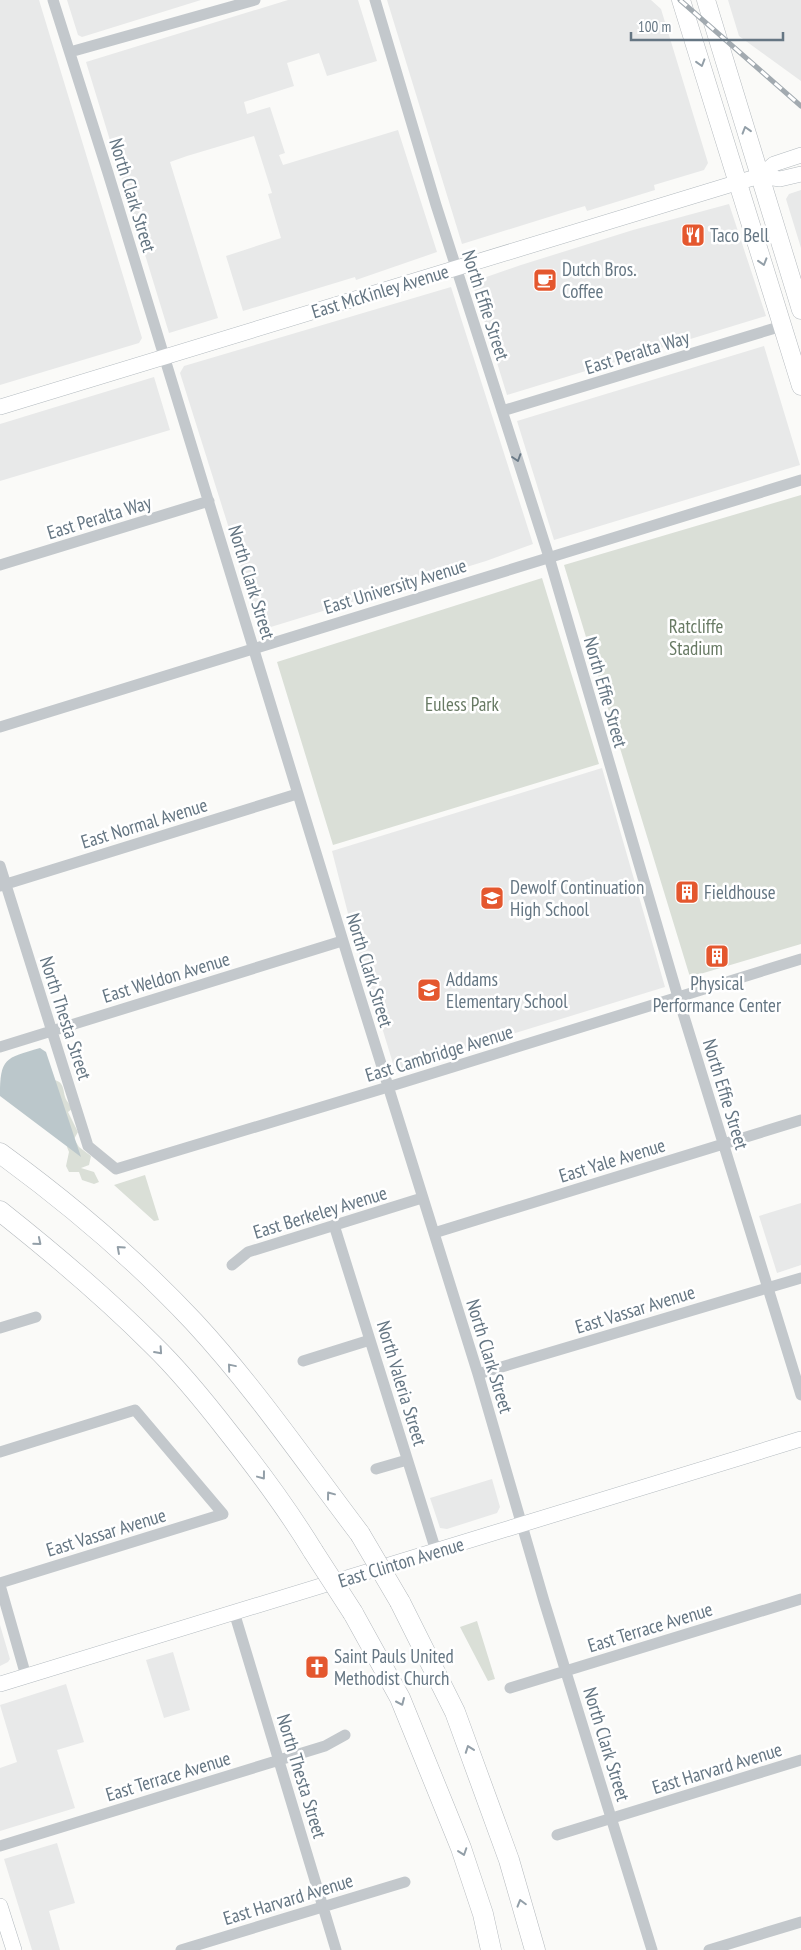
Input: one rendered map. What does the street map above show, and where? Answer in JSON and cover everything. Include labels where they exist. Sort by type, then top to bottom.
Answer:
[{"type":"highway","points":[[0,1153],[72,1208],[119,1248],[195,1324],[260,1401],[360,1534],[400,1602],[455,1712],[509,1860],[535,1950]]},
{"type":"highway","points":[[0,1211],[97,1292],[154,1345],[203,1400],[291,1514],[353,1613],[400,1698],[462,1848],[483,1914],[491,1950]]},
{"type":"main road","points":[[682,0],[782,326],[792,327],[794,330],[801,386]]},
{"type":"main road","points":[[706,0],[801,310]]},
{"type":"main road","name":"East McKinley Avenue","points":[[760,176],[774,164],[801,155]]},
{"type":"main road","name":"East McKinley Avenue","points":[[0,407],[739,182],[760,176],[780,179],[801,174]]},
{"type":"main road","points":[[797,352],[801,375]]},
{"type":"main road","name":"East Clinton Avenue","points":[[0,1684],[801,1439]]},
{"type":"main road","points":[[0,1906],[14,1950]]},
{"type":"street","name":"North Clark Street","points":[[53,0],[209,501],[342,941],[478,1374],[544,1601],[652,1950]]},
{"type":"street","points":[[70,52],[255,0]]},
{"type":"street","name":"North Effie Street","points":[[375,0],[456,268],[549,557],[678,997],[801,1395]]},
{"type":"street","name":"East Peralta Way","points":[[502,411],[782,326]]},
{"type":"street","name":"East University Avenue","points":[[0,727],[801,480]]},
{"type":"street","name":"East Peralta Way","points":[[0,565],[209,501]]},
{"type":"street","name":"East Normal Avenue","points":[[3,885],[297,794]]},
{"type":"street","name":"North Thesta Street","points":[[0,866],[3,885],[88,1146],[116,1169]]},
{"type":"street","name":"East Weldon Avenue","points":[[0,1047],[342,941]]},
{"type":"street","name":"East Cambridge Avenue","points":[[116,1169],[801,960]]},
{"type":"street","name":"East Yale Avenue","points":[[434,1233],[801,1120]]},
{"type":"street","name":"East Berkeley Avenue","points":[[232,1265],[248,1252],[422,1198]]},
{"type":"street","name":"North Valeria Street","points":[[334,1226],[436,1551]]},
{"type":"street","name":"East Vassar Avenue","points":[[478,1374],[801,1278]]},
{"type":"street","points":[[0,1328],[36,1317]]},
{"type":"street","points":[[303,1361],[370,1340]]},
{"type":"street","name":"East Vassar Avenue","points":[[0,1452],[135,1410],[223,1514],[0,1584]]},
{"type":"street","points":[[376,1469],[407,1460]]},
{"type":"street","points":[[0,1584],[26,1676]]},
{"type":"street","name":"East Terrace Avenue","points":[[510,1688],[801,1600]]},
{"type":"street","name":"North Thesta Street","points":[[234,1612],[336,1950]]},
{"type":"street","name":"East Terrace Avenue","points":[[0,1846],[325,1746],[345,1735]]},
{"type":"street","name":"East Harvard Avenue","points":[[557,1835],[801,1760]]},
{"type":"street","name":"East Harvard Avenue","points":[[181,1950],[405,1882]]},
{"type":"street","points":[[709,1950],[801,1922]]},
{"type":"shaded area","points":[[0,0],[39,0],[142,338],[139,343],[0,385]]},
{"type":"shaded area","points":[[67,0],[201,0],[82,37],[78,35]]},
{"type":"shaded area","points":[[288,0],[358,0],[377,61],[327,76],[319,53],[287,63],[294,86],[244,102],[247,114],[270,107],[285,153],[279,155],[283,165],[398,130],[437,252],[356,280],[355,277],[243,311],[226,256],[281,238],[268,194],[272,193],[254,136],[187,156],[170,162],[218,318],[169,333],[86,62]]},
{"type":"shaded area","points":[[387,0],[651,0],[661,9],[708,163],[704,170],[654,185],[655,190],[587,211],[585,206],[462,244]]},
{"type":"shaded area","points":[[728,0],[801,0],[801,81],[739,36]]},
{"type":"shaded area","points":[[801,190],[801,248],[786,199],[789,194]]},
{"type":"shaded area","points":[[729,204],[766,316],[507,395],[472,282],[633,230]]},
{"type":"shaded area","points":[[451,287],[533,544],[486,561],[261,630],[180,373],[184,366]]},
{"type":"shaded area","points":[[764,346],[800,465],[554,540],[517,421]]},
{"type":"shaded area","points":[[154,377],[170,430],[0,481],[0,424]]},
{"type":"shaded area","name":"Dewolf Continuation High School","points":[[602,768],[665,987],[395,1070],[353,933],[332,851]]},
{"type":"shaded area","points":[[40,1048],[46,1052],[81,1157],[0,1096],[1,1074],[7,1062],[19,1054]]},
{"type":"shaded area","points":[[801,1203],[801,1265],[777,1273],[759,1216]]},
{"type":"shaded area","points":[[492,1479],[500,1507],[497,1513],[447,1529],[440,1528],[430,1498]]},
{"type":"shaded area","points":[[0,1625],[10,1659],[0,1666]]},
{"type":"shaded area","points":[[173,1652],[190,1710],[164,1718],[146,1660]]},
{"type":"shaded area","points":[[66,1684],[84,1742],[57,1750],[75,1808],[0,1831],[0,1768],[17,1762],[0,1705]]},
{"type":"shaded area","points":[[57,1843],[75,1903],[49,1911],[60,1950],[32,1950],[4,1859]]},
{"type":"green space","name":"Ratcliffe Stadium","points":[[801,495],[801,944],[690,977],[564,565]]},
{"type":"green space","name":"Euless Park","points":[[542,578],[599,764],[333,845],[277,662]]},
{"type":"green space","points":[[54,1080],[62,1085],[65,1098],[72,1109],[68,1112],[78,1132],[74,1139],[79,1147],[91,1156],[89,1165],[81,1168],[94,1172],[99,1182],[94,1184],[82,1180],[79,1172],[69,1172],[66,1166],[69,1152],[67,1147],[70,1142]]},
{"type":"green space","points":[[145,1175],[159,1220],[154,1221],[114,1185]]},
{"type":"green space","points":[[477,1621],[495,1679],[488,1681],[460,1627]]},
{"type":"railway","points":[[680,0],[801,106]]},
{"type":"place","name":"Taco Bell","points":[[693,235]]},
{"type":"place","name":"Dutch Bros. Coffee","points":[[545,280]]},
{"type":"place","name":"Fieldhouse","points":[[687,892]]},
{"type":"place","name":"Dewolf Continuation High School","points":[[492,898]]},
{"type":"place","name":"Physical Performance Center","points":[[717,956]]},
{"type":"place","name":"Addams Elementary School","points":[[429,990]]},
{"type":"place","name":"Saint Pauls United Methodist Church","points":[[317,1667]]}]
